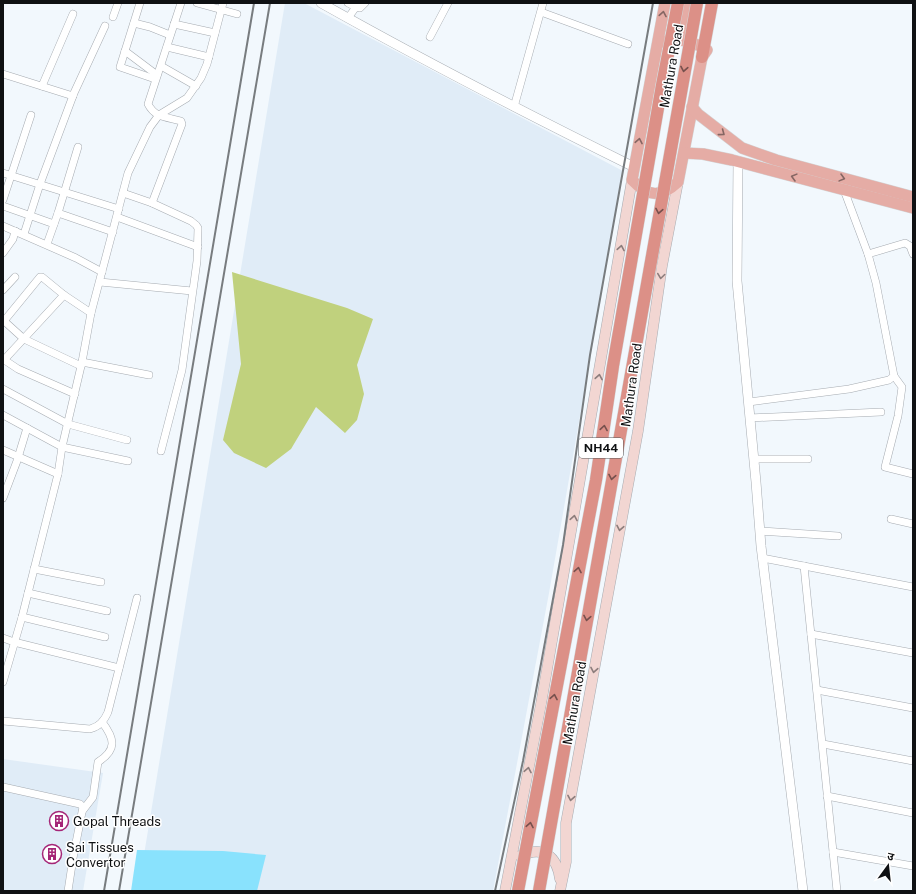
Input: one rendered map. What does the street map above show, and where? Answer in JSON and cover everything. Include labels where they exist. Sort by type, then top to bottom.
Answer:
[{"type":"highway","name":"Mathura Road","points":[[518,891],[596,480],[621,319],[678,3]]},
{"type":"highway","name":"Mathura Road","points":[[539,891],[697,3]]},
{"type":"highway","points":[[703,52],[712,3]]},
{"type":"main road","name":"Mathura Road","points":[[505,891],[542,697],[634,167],[665,3]]},
{"type":"main road","points":[[682,40],[686,3]]},
{"type":"main road","name":"Mathura Road","points":[[561,889],[566,862],[566,823],[638,431],[662,266],[703,52],[710,46],[718,3]]},
{"type":"main road","points":[[658,43],[682,40],[703,52]]},
{"type":"main road","points":[[692,108],[742,148],[776,160],[913,196]]},
{"type":"main road","points":[[684,153],[703,154],[738,161],[913,208]]},
{"type":"main road","points":[[632,180],[639,187],[648,192],[658,194],[669,191],[678,182]]},
{"type":"main road","points":[[509,867],[520,856],[530,852],[541,852],[553,858],[556,863],[559,869],[561,889]]},
{"type":"street","points":[[113,17],[118,3]]},
{"type":"street","points":[[140,3],[120,66],[121,68],[156,77]]},
{"type":"street","points":[[152,203],[182,124],[181,121],[153,112],[148,104],[181,3]]},
{"type":"street","points":[[197,3],[223,6],[237,14]]},
{"type":"street","points":[[321,3],[514,107],[634,167]]},
{"type":"street","points":[[348,3],[360,8],[365,3]]},
{"type":"street","points":[[430,37],[448,3]]},
{"type":"street","points":[[514,107],[543,3]]},
{"type":"street","points":[[3,682],[22,617],[58,474],[62,447],[82,364],[91,313],[128,173],[150,127],[159,115],[187,98],[196,86],[206,68],[223,6]]},
{"type":"street","points":[[348,18],[356,7]]},
{"type":"street","points":[[541,12],[628,44]]},
{"type":"street","points":[[42,86],[73,14]]},
{"type":"street","points":[[134,23],[150,27],[170,35]]},
{"type":"street","points":[[174,24],[215,33]]},
{"type":"street","points":[[24,234],[40,184],[73,96],[105,26]]},
{"type":"street","points":[[167,47],[209,57]]},
{"type":"street","points":[[125,51],[156,77]]},
{"type":"street","points":[[161,66],[196,86]]},
{"type":"street","points":[[3,74],[73,96]]},
{"type":"street","points":[[3,200],[31,114]]},
{"type":"street","points":[[47,244],[65,192],[78,147]]},
{"type":"street","points":[[738,161],[736,252],[737,281],[762,558],[803,891]]},
{"type":"street","points":[[3,173],[119,209]]},
{"type":"street","points":[[844,190],[868,254],[876,283],[894,376],[902,386],[898,416],[885,467],[913,474]]},
{"type":"street","points":[[123,193],[152,203],[192,221],[196,224],[198,235],[198,248],[182,370],[161,451]]},
{"type":"street","points":[[3,206],[54,224]]},
{"type":"street","points":[[58,213],[113,232]]},
{"type":"street","points":[[117,217],[198,248]]},
{"type":"street","points":[[3,226],[47,244],[102,272]]},
{"type":"street","points":[[3,253],[13,239],[15,231]]},
{"type":"street","points":[[868,254],[906,243],[910,246],[913,254]]},
{"type":"street","points":[[3,290],[15,277]]},
{"type":"street","points":[[91,313],[40,277],[3,321],[24,339],[82,364],[149,375]]},
{"type":"street","points":[[100,282],[192,291]]},
{"type":"street","points":[[64,295],[3,360],[18,369],[75,394]]},
{"type":"street","points":[[749,402],[849,389],[889,380],[894,376]]},
{"type":"street","points":[[3,388],[68,424],[127,440]]},
{"type":"street","points":[[750,418],[881,412]]},
{"type":"street","points":[[3,415],[62,447],[128,461]]},
{"type":"street","points":[[3,498],[19,457],[27,428]]},
{"type":"street","points":[[3,450],[58,474]]},
{"type":"street","points":[[754,459],[808,459]]},
{"type":"street","points":[[890,519],[913,524]]},
{"type":"street","points":[[760,532],[838,536]]},
{"type":"street","points":[[762,558],[913,587]]},
{"type":"street","points":[[804,566],[837,891]]},
{"type":"street","points":[[34,569],[101,582]]},
{"type":"street","points":[[28,593],[107,610]]},
{"type":"street","points":[[3,721],[90,729],[96,727],[102,722],[108,712],[137,598]]},
{"type":"street","points":[[22,617],[105,638]]},
{"type":"street","points":[[811,634],[913,653]]},
{"type":"street","points":[[3,638],[119,668]]},
{"type":"street","points":[[817,690],[913,708]]},
{"type":"street","points":[[68,891],[83,810],[93,797],[98,762],[108,756],[112,747],[112,738],[102,722]]},
{"type":"street","points":[[823,744],[913,761]]},
{"type":"street","points":[[3,787],[80,804],[83,807],[83,810]]},
{"type":"street","points":[[827,796],[913,813]]},
{"type":"street","points":[[833,852],[913,866]]},
{"type":"shaded area","points":[[285,3],[304,3],[623,171],[549,593],[493,891],[138,891]]},
{"type":"shaded area","points":[[3,759],[103,773],[83,891],[3,891]]},
{"type":"green space","points":[[232,272],[347,308],[373,319],[357,365],[364,394],[357,420],[345,433],[316,407],[291,449],[266,468],[234,453],[223,440],[241,364]]},
{"type":"water","points":[[137,850],[223,851],[266,855],[257,891],[131,891]]},
{"type":"railway","points":[[104,891],[254,3]]},
{"type":"railway","points":[[119,891],[270,3]]},
{"type":"railway","points":[[495,891],[523,761],[563,545],[590,355],[653,3]]},
{"type":"place","name":"Gopal Threads","points":[[59,821]]},
{"type":"place","name":"Sai Tissues Convertor","points":[[52,854]]}]
